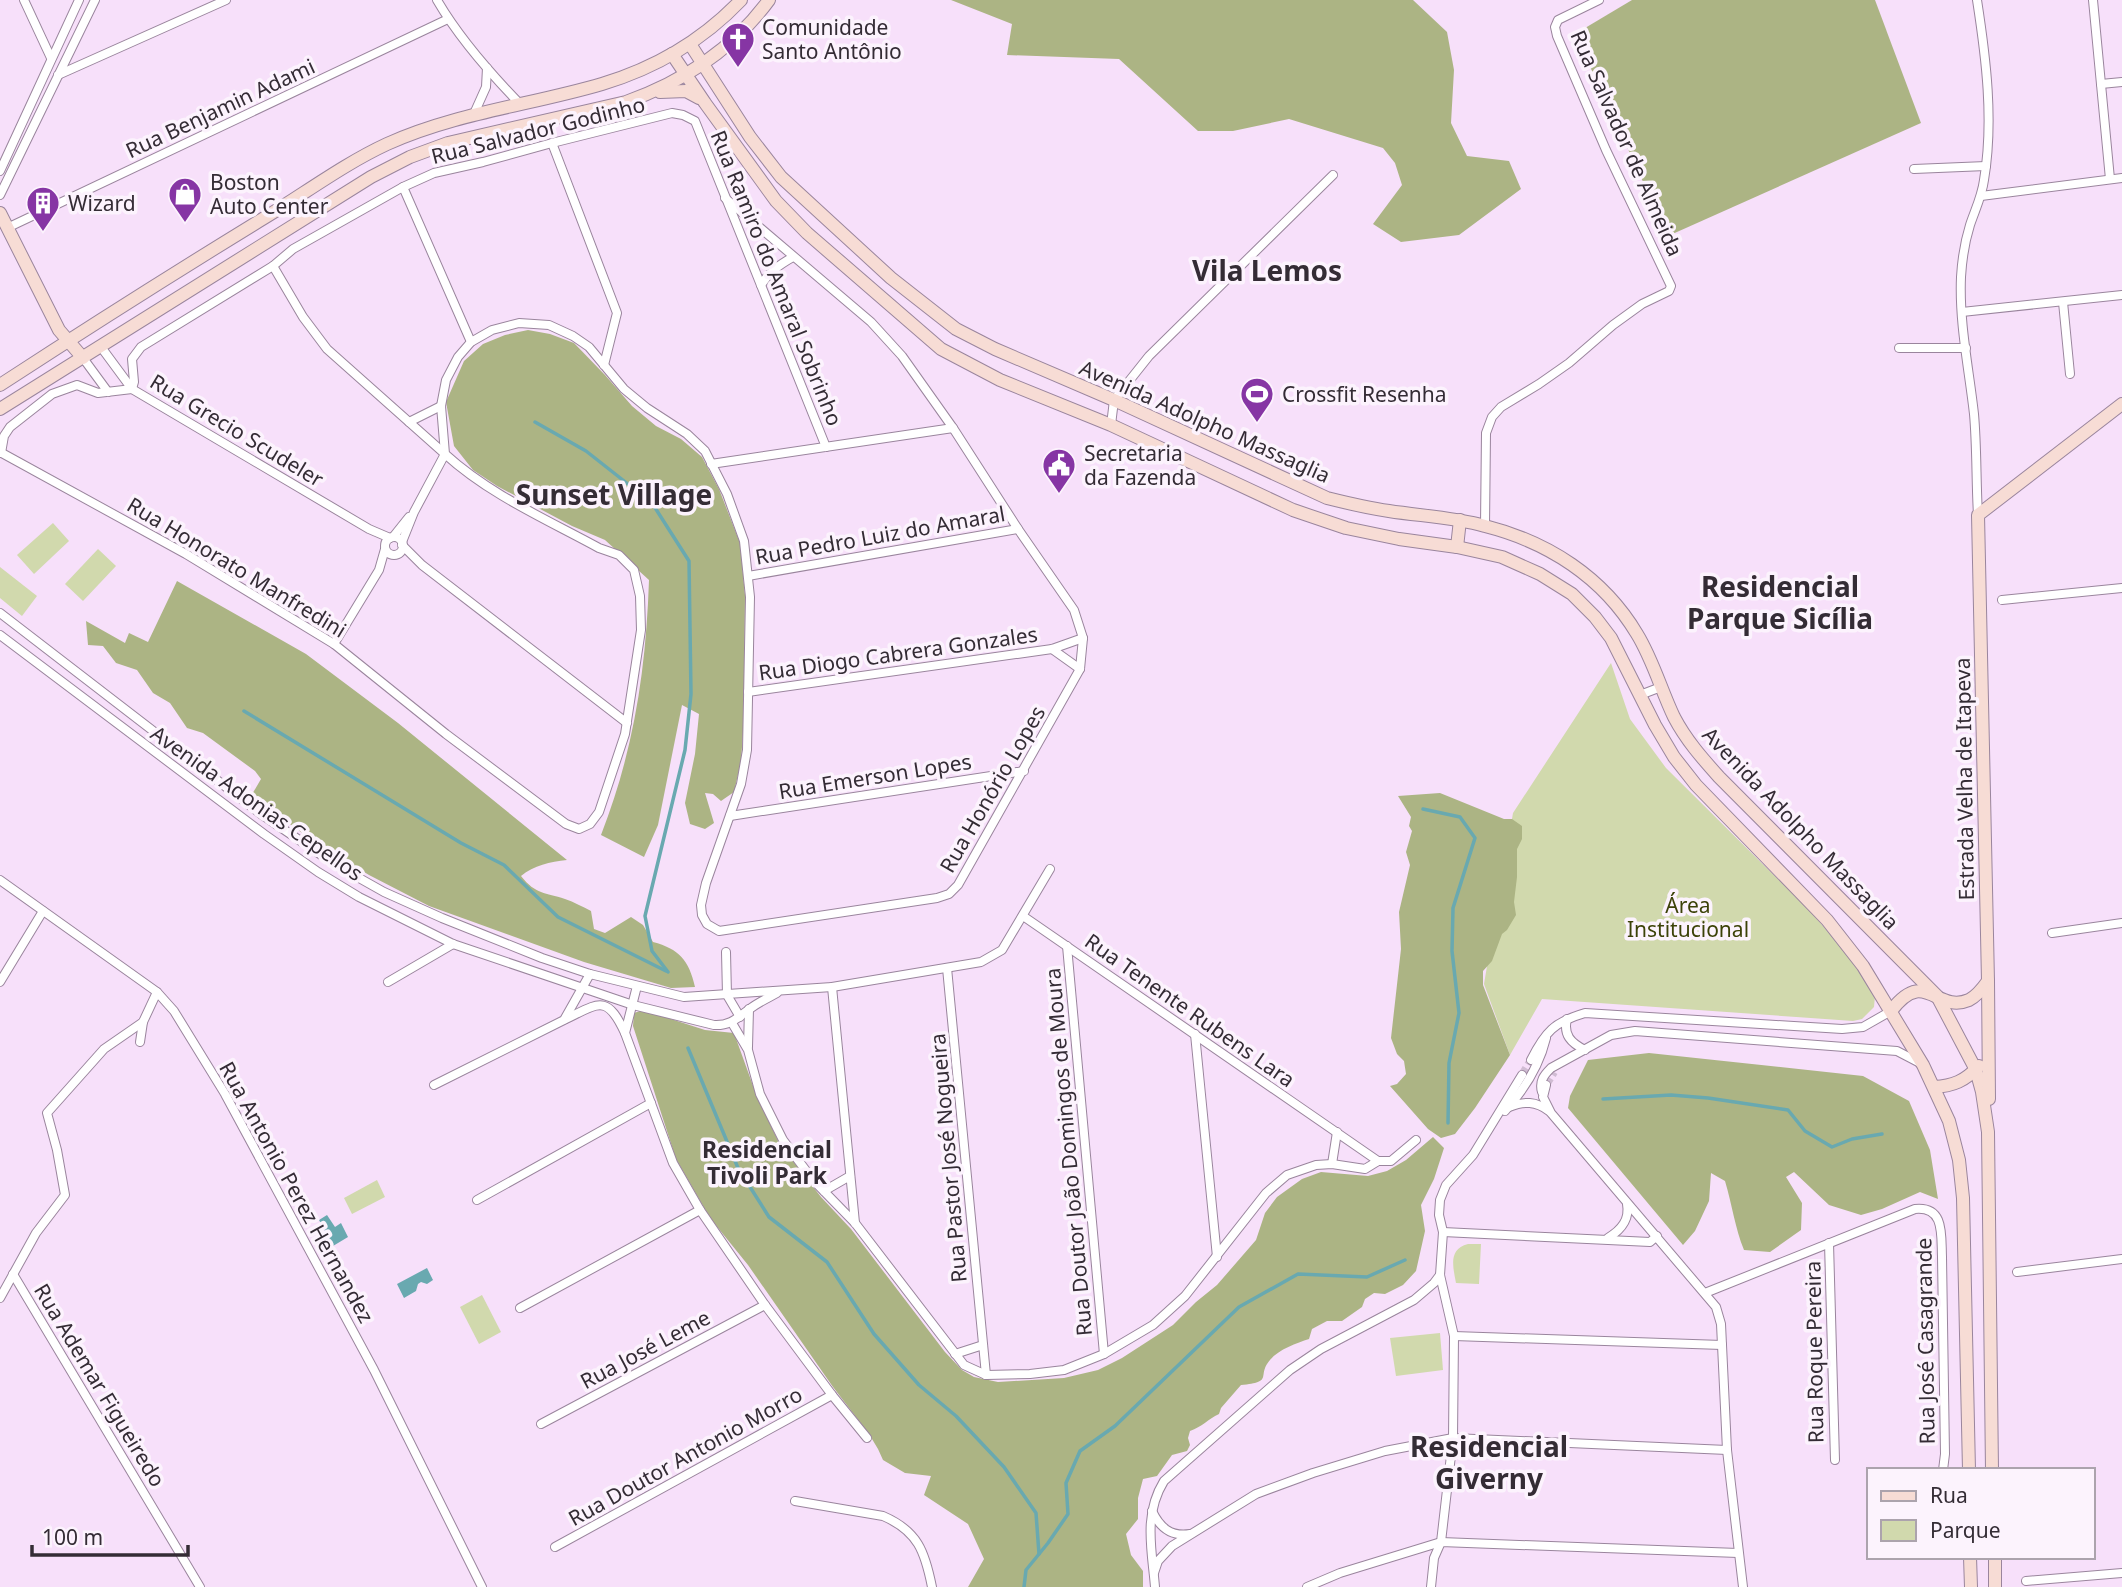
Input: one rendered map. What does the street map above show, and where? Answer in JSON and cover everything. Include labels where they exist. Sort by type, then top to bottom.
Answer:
[{"type":"main road","points":[[0,385],[352,163],[387,144],[473,116],[602,84],[636,71],[690,44],[720,22],[741,0]]},
{"type":"main road","points":[[0,409],[371,177],[410,157],[484,133],[626,102],[652,93],[703,64],[753,20],[769,0]]},
{"type":"main road","name":"Avenida Adolpho Massaglia","points":[[690,44],[750,137],[782,177],[912,296],[956,329],[1327,498],[1379,510],[1460,520],[1533,542],[1584,571],[1620,607],[1639,636],[1675,718],[1692,747],[1937,996],[1976,1070],[1987,1132],[1992,1468]]},
{"type":"main road","name":"Avenida Adolpho Massaglia","points":[[672,54],[784,209],[817,242],[941,349],[1000,380],[1111,425],[1293,510],[1346,528],[1502,557],[1540,574],[1572,594],[1595,617],[1611,638],[1674,757],[1696,785],[1827,920],[1863,966],[1923,1065],[1949,1121],[1959,1160],[1963,1198],[1969,1468]]},
{"type":"main road","points":[[652,93],[686,91],[705,103]]},
{"type":"main road","points":[[0,213],[7,235],[59,330],[83,358]]},
{"type":"main road","points":[[1978,515],[2122,404]]},
{"type":"main road","name":"Estrada Velha de Itapeva","points":[[1978,515],[1989,1041],[1987,1132]]},
{"type":"main road","points":[[1457,547],[1460,520]]},
{"type":"main road","points":[[1891,1011],[1899,1000],[1911,992],[1926,992],[1952,1002],[1969,1000],[1978,994],[1988,981]]},
{"type":"main road","points":[[1934,1087],[1960,1083],[1976,1070],[1986,1055],[1989,1041]]},
{"type":"main road","points":[[1970,1559],[1971,1587]]},
{"type":"main road","points":[[1995,1559],[1995,1587]]},
{"type":"street","points":[[24,0],[51,58]]},
{"type":"street","points":[[0,171],[79,0]]},
{"type":"street","points":[[0,195],[95,0]]},
{"type":"street","points":[[58,75],[226,0]]},
{"type":"street","points":[[437,0],[448,19],[486,68],[520,104]]},
{"type":"street","name":"Rua Salvador de Almeida","points":[[1485,526],[1486,432],[1492,417],[1501,407],[1569,363],[1642,304],[1669,291],[1671,286],[1606,150],[1557,36],[1555,27],[1558,20],[1599,0]]},
{"type":"street","points":[[1977,0],[1988,96],[1989,138],[1981,196],[1969,227],[1961,276],[1962,312],[1974,417],[1978,515]]},
{"type":"street","points":[[2093,0],[2110,180]]},
{"type":"street","name":"Rua Benjamin Adami","points":[[7,235],[448,19]]},
{"type":"street","points":[[473,116],[486,88],[486,68]]},
{"type":"street","points":[[2101,84],[2122,82]]},
{"type":"street","name":"Rua Salvador Godinho","points":[[132,389],[132,359],[141,347],[273,266],[293,249],[403,187],[434,173],[672,113],[695,121]]},
{"type":"street","name":"Rua Ramiro do Amaral Sobrinho","points":[[695,121],[826,447]]},
{"type":"street","points":[[552,143],[617,313],[604,365]]},
{"type":"street","points":[[1914,169],[1986,166]]},
{"type":"street","points":[[1111,425],[1114,400],[1149,356],[1333,175]]},
{"type":"street","points":[[1981,196],[2122,178]]},
{"type":"street","points":[[403,187],[471,342]]},
{"type":"street","points":[[725,198],[871,322],[902,356],[1074,610],[1083,638]]},
{"type":"street","points":[[761,285],[773,269],[793,257]]},
{"type":"street","points":[[273,266],[303,317],[327,349],[467,474],[599,548],[618,555],[634,570],[640,596],[641,630],[627,723],[399,549],[398,538],[388,542]]},
{"type":"street","points":[[1962,312],[2122,295]]},
{"type":"street","points":[[2063,302],[2070,374]]},
{"type":"street","points":[[334,644],[379,570],[399,549],[414,512],[445,454],[441,406],[446,380],[458,357],[471,342],[492,330],[519,323],[549,325],[589,347],[624,389],[687,434],[705,451],[727,494],[744,541],[750,597],[747,750],[741,784],[730,816]]},
{"type":"street","name":"Rua Grecio Scudeler","points":[[101,347],[132,389],[388,542]]},
{"type":"street","points":[[1899,348],[1966,348]]},
{"type":"street","points":[[83,358],[108,392]]},
{"type":"street","points":[[1,453],[4,436],[10,427],[52,394],[77,385],[98,393],[132,389]]},
{"type":"street","points":[[410,422],[441,406]]},
{"type":"street","points":[[711,464],[953,428]]},
{"type":"street","name":"Rua Honorato Manfredini","points":[[1,453],[186,554],[334,644],[446,734],[566,824],[579,829],[590,824],[599,812],[627,723]]},
{"type":"street","points":[[379,570],[388,542],[414,512]]},
{"type":"street","name":"Rua Pedro Luiz do Amaral","points":[[748,576],[1018,528]]},
{"type":"street","points":[[388,542],[389,553],[399,549]]},
{"type":"street","points":[[2002,600],[2122,588]]},
{"type":"street","name":"Avenida Adonias Cepellos","points":[[0,613],[261,814],[336,865],[383,892],[442,918],[542,958],[637,986],[684,997],[727,995],[832,987],[981,962],[1002,950],[1050,869]]},
{"type":"street","name":"Avenida Adonias Cepellos","points":[[0,635],[201,788],[318,872],[359,897],[453,944],[582,988],[633,1005],[714,1026],[732,1023]]},
{"type":"street","name":"Rua Diogo Cabrera Gonzales","points":[[748,691],[1052,649],[1083,638]]},
{"type":"street","name":"Rua Honório Lopes","points":[[730,816],[701,905],[707,924],[719,931],[949,894],[958,886],[1080,669],[1083,638]]},
{"type":"street","name":"Rua Diogo Cabrera Gonzales","points":[[1052,649],[1080,669]]},
{"type":"street","points":[[1640,695],[1661,687]]},
{"type":"street","name":"Rua Emerson Lopes","points":[[730,816],[1024,771]]},
{"type":"street","name":"Rua Antonio Perez Hernandez","points":[[0,880],[157,992],[174,1011],[225,1094],[374,1370],[482,1587]]},
{"type":"street","points":[[0,982],[43,911]]},
{"type":"street","name":"Rua Tenente Rubens Lara","points":[[1023,916],[1378,1161]]},
{"type":"street","points":[[2052,933],[2122,923]]},
{"type":"street","points":[[388,982],[453,944]]},
{"type":"street","name":"Rua Doutor João Domingos de Moura","points":[[1067,946],[1104,1354]]},
{"type":"street","points":[[726,952],[727,995],[740,1017]]},
{"type":"street","name":"Rua Pastor José Nogueira","points":[[947,968],[986,1375]]},
{"type":"street","points":[[564,1020],[590,974]]},
{"type":"street","points":[[625,1033],[637,986]]},
{"type":"street","points":[[832,987],[855,1223]]},
{"type":"street","points":[[780,991],[749,1009],[732,1023],[748,1050],[760,1094],[783,1140],[813,1180],[855,1223],[964,1365],[986,1375],[1064,1370],[1104,1354],[1153,1325],[1185,1296],[1266,1193],[1287,1175],[1316,1165],[1365,1168],[1378,1161],[1391,1161],[1416,1140]]},
{"type":"street","points":[[140,1042],[143,1022],[157,992]]},
{"type":"street","points":[[434,1085],[598,1005],[605,1005],[613,1010],[625,1033],[673,1163],[700,1210],[765,1306],[867,1438]]},
{"type":"street","points":[[748,1050],[749,1009]]},
{"type":"street","points":[[1531,1060],[1547,1032],[1556,1024],[1585,1013],[1842,1029],[1863,1027],[1891,1011]]},
{"type":"street","points":[[1567,1019],[1567,1035],[1585,1050]]},
{"type":"street","points":[[0,1298],[36,1234],[65,1195],[47,1113],[104,1049],[143,1022]]},
{"type":"street","points":[[1743,1587],[1727,1450],[1722,1345],[1716,1307],[1551,1113],[1541,1087],[1544,1075],[1551,1068],[1611,1035],[1634,1031],[1897,1051],[1923,1065]]},
{"type":"street","points":[[1488,1130],[1523,1090],[1534,1072],[1547,1032]]},
{"type":"street","points":[[1195,1034],[1217,1256]]},
{"type":"street","points":[[1554,1072],[1563,1062]]},
{"type":"street","points":[[1432,1587],[1434,1558],[1441,1542],[1453,1438],[1454,1336],[1440,1275],[1443,1232],[1439,1215],[1440,1200],[1446,1185],[1473,1155],[1522,1075]]},
{"type":"street","points":[[1544,1100],[1546,1085]]},
{"type":"street","points":[[477,1200],[651,1103]]},
{"type":"street","points":[[1508,1108],[1534,1103],[1551,1113]]},
{"type":"street","points":[[1332,1164],[1337,1132]]},
{"type":"street","points":[[824,1191],[850,1176]]},
{"type":"street","points":[[1608,1238],[1625,1223],[1628,1215],[1626,1202]]},
{"type":"street","name":"Rua José Casagrande","points":[[1829,1243],[1915,1209],[1925,1208],[1934,1213],[1941,1227],[1943,1468]]},
{"type":"street","points":[[520,1308],[700,1210]]},
{"type":"street","points":[[1443,1232],[1650,1242],[1657,1236]]},
{"type":"street","points":[[1705,1293],[1829,1243]]},
{"type":"street","name":"Rua Roque Pereira","points":[[1829,1243],[1835,1460]]},
{"type":"street","points":[[2017,1272],[2122,1259]]},
{"type":"street","name":"Rua Ademar Figueiredo","points":[[13,1274],[200,1587]]},
{"type":"street","points":[[1155,1587],[1149,1524],[1157,1493],[1164,1482],[1290,1370],[1321,1349],[1414,1300],[1440,1275]]},
{"type":"street","name":"Rua José Leme","points":[[541,1423],[765,1306]]},
{"type":"street","points":[[1454,1336],[1722,1345]]},
{"type":"street","points":[[955,1354],[983,1345]]},
{"type":"street","name":"Rua Doutor Antonio Morro","points":[[555,1547],[832,1395]]},
{"type":"street","points":[[1154,1573],[1164,1553],[1256,1494],[1312,1473],[1385,1451],[1453,1438],[1727,1450]]},
{"type":"street","points":[[795,1501],[894,1520],[912,1534],[925,1555],[932,1587]]},
{"type":"street","points":[[1152,1511],[1168,1532],[1176,1535],[1191,1534]]},
{"type":"street","points":[[1307,1587],[1340,1573],[1441,1542],[1738,1553]]},
{"type":"street","points":[[2026,1581],[2122,1573]]},
{"type":"green space","points":[[53,523],[69,541],[34,574],[17,555]]},
{"type":"green space","points":[[98,549],[116,566],[83,601],[65,584]]},
{"type":"green space","points":[[0,567],[37,596],[22,616],[0,598]]},
{"type":"green space","name":"Área Institucional","points":[[1611,663],[1630,719],[1666,768],[1812,913],[1869,985],[1875,996],[1874,1007],[1862,1019],[1853,1021],[1542,999],[1510,1055],[1484,984],[1513,813]]},
{"type":"green space","points":[[377,1180],[385,1197],[352,1214],[344,1198]]},
{"type":"green space","points":[[1468,1244],[1481,1244],[1479,1284],[1456,1283],[1453,1259],[1457,1250]]},
{"type":"green space","points":[[482,1295],[501,1332],[479,1344],[460,1307]]},
{"type":"green space","points":[[1440,1333],[1443,1370],[1396,1376],[1390,1338]]},
{"type":"shaded area","points":[[951,0],[1413,0],[1447,32],[1454,70],[1451,123],[1467,156],[1509,161],[1521,189],[1459,235],[1401,242],[1373,224],[1402,185],[1395,163],[1383,148],[1289,119],[1233,131],[1198,131],[1119,59],[1007,55],[1012,24]]},
{"type":"shaded area","points":[[1632,0],[1875,0],[1921,123],[1668,236],[1575,34]]},
{"type":"shaded area","points":[[528,330],[550,334],[574,343],[632,406],[656,426],[681,439],[702,457],[719,489],[740,543],[745,595],[744,717],[741,762],[734,792],[721,801],[713,794],[705,793],[714,823],[705,829],[690,824],[685,803],[695,754],[699,714],[682,705],[658,825],[644,857],[601,835],[630,741],[645,646],[649,580],[605,540],[572,526],[497,486],[473,470],[454,446],[446,402],[464,361],[483,344]]},
{"type":"shaded area","points":[[177,581],[306,654],[398,723],[567,860],[531,869],[521,876],[531,887],[591,911],[594,929],[605,933],[631,917],[643,925],[653,942],[670,948],[682,957],[690,970],[695,987],[671,988],[584,962],[429,906],[369,875],[312,840],[251,796],[261,779],[255,771],[203,733],[187,728],[170,703],[153,693],[137,670],[116,663],[103,646],[88,645],[86,621],[125,643],[129,633],[148,642]]},
{"type":"shaded area","points":[[1835,607],[1845,612],[1835,630],[1827,626]]},
{"type":"shaded area","points":[[1440,793],[1504,819],[1512,819],[1522,826],[1522,839],[1517,849],[1514,902],[1516,915],[1502,934],[1492,961],[1483,971],[1483,985],[1510,1055],[1455,1134],[1441,1138],[1428,1129],[1390,1086],[1397,1084],[1406,1074],[1404,1061],[1397,1054],[1391,1038],[1401,949],[1399,912],[1410,865],[1406,852],[1412,831],[1409,826],[1411,817],[1398,796]]},
{"type":"shaded area","points":[[643,1010],[705,1030],[734,1033],[756,1094],[779,1143],[821,1197],[851,1229],[945,1352],[962,1370],[974,1377],[998,1382],[1064,1378],[1098,1370],[1122,1358],[1173,1325],[1217,1285],[1256,1240],[1265,1213],[1277,1197],[1302,1179],[1321,1172],[1368,1176],[1387,1171],[1406,1160],[1433,1137],[1444,1148],[1434,1179],[1421,1205],[1425,1231],[1416,1271],[1403,1285],[1385,1294],[1374,1293],[1365,1299],[1362,1307],[1342,1321],[1327,1321],[1312,1329],[1309,1339],[1278,1353],[1266,1366],[1261,1380],[1241,1385],[1219,1414],[1190,1431],[1187,1451],[1172,1455],[1157,1476],[1143,1479],[1138,1498],[1138,1519],[1126,1534],[1131,1555],[1143,1571],[1143,1587],[968,1587],[984,1559],[968,1524],[924,1495],[931,1476],[905,1473],[883,1460],[869,1434],[748,1265],[710,1218],[676,1159],[633,1026],[634,1013]]},
{"type":"shaded area","points":[[1649,1053],[1863,1076],[1909,1101],[1930,1150],[1938,1199],[1920,1192],[1861,1215],[1829,1205],[1794,1172],[1786,1177],[1802,1203],[1801,1230],[1770,1252],[1744,1250],[1725,1181],[1711,1173],[1709,1201],[1695,1231],[1683,1245],[1568,1108],[1570,1096],[1588,1060]]},
{"type":"shaded area","points":[[327,1215],[335,1227],[341,1223],[348,1237],[333,1246],[319,1220]]},
{"type":"shaded area","points":[[427,1268],[433,1280],[427,1284],[421,1282],[416,1291],[404,1298],[397,1284]]},
{"type":"waterway","points":[[535,422],[586,451],[652,503],[689,561],[691,694],[685,750],[645,916],[652,951],[668,972]]},
{"type":"waterway","points":[[244,711],[461,843],[504,865],[558,917],[666,971]]},
{"type":"waterway","points":[[1423,809],[1460,817],[1475,838],[1453,908],[1452,951],[1459,1013],[1449,1063],[1448,1123]]},
{"type":"waterway","points":[[688,1048],[738,1168],[769,1217],[827,1262],[874,1334],[919,1385],[956,1416],[1004,1467],[1036,1513],[1039,1554]]},
{"type":"waterway","points":[[1603,1099],[1671,1095],[1788,1110],[1805,1131],[1832,1147],[1852,1139],[1882,1134]]},
{"type":"waterway","points":[[1024,1587],[1026,1570],[1068,1514],[1066,1483],[1080,1451],[1115,1426],[1239,1307],[1298,1274],[1367,1277],[1405,1260]]},
{"type":"tunnel","points":[[1522,1075],[1531,1060]]},
{"type":"tunnel","points":[[1546,1085],[1554,1072]]},
{"type":"place","name":"Comunidade Santo Antônio","points":[[738,69]]},
{"type":"place","name":"Boston Auto Center","points":[[185,224]]},
{"type":"place","name":"Wizard","points":[[43,233]]},
{"type":"place","name":"Crossfit Resenha","points":[[1257,424]]},
{"type":"place","name":"Secretaria da Fazenda","points":[[1059,495]]},
{"type":"district","name":"Vila Lemos","points":[[1267,270]]},
{"type":"district","name":"Sunset Village","points":[[614,494]]},
{"type":"district","name":"Residencial Parque Sicília","points":[[1780,602]]},
{"type":"district","name":"Residencial Tivoli Park","points":[[767,1162]]},
{"type":"district","name":"Residencial Giverny","points":[[1489,1462]]}]
